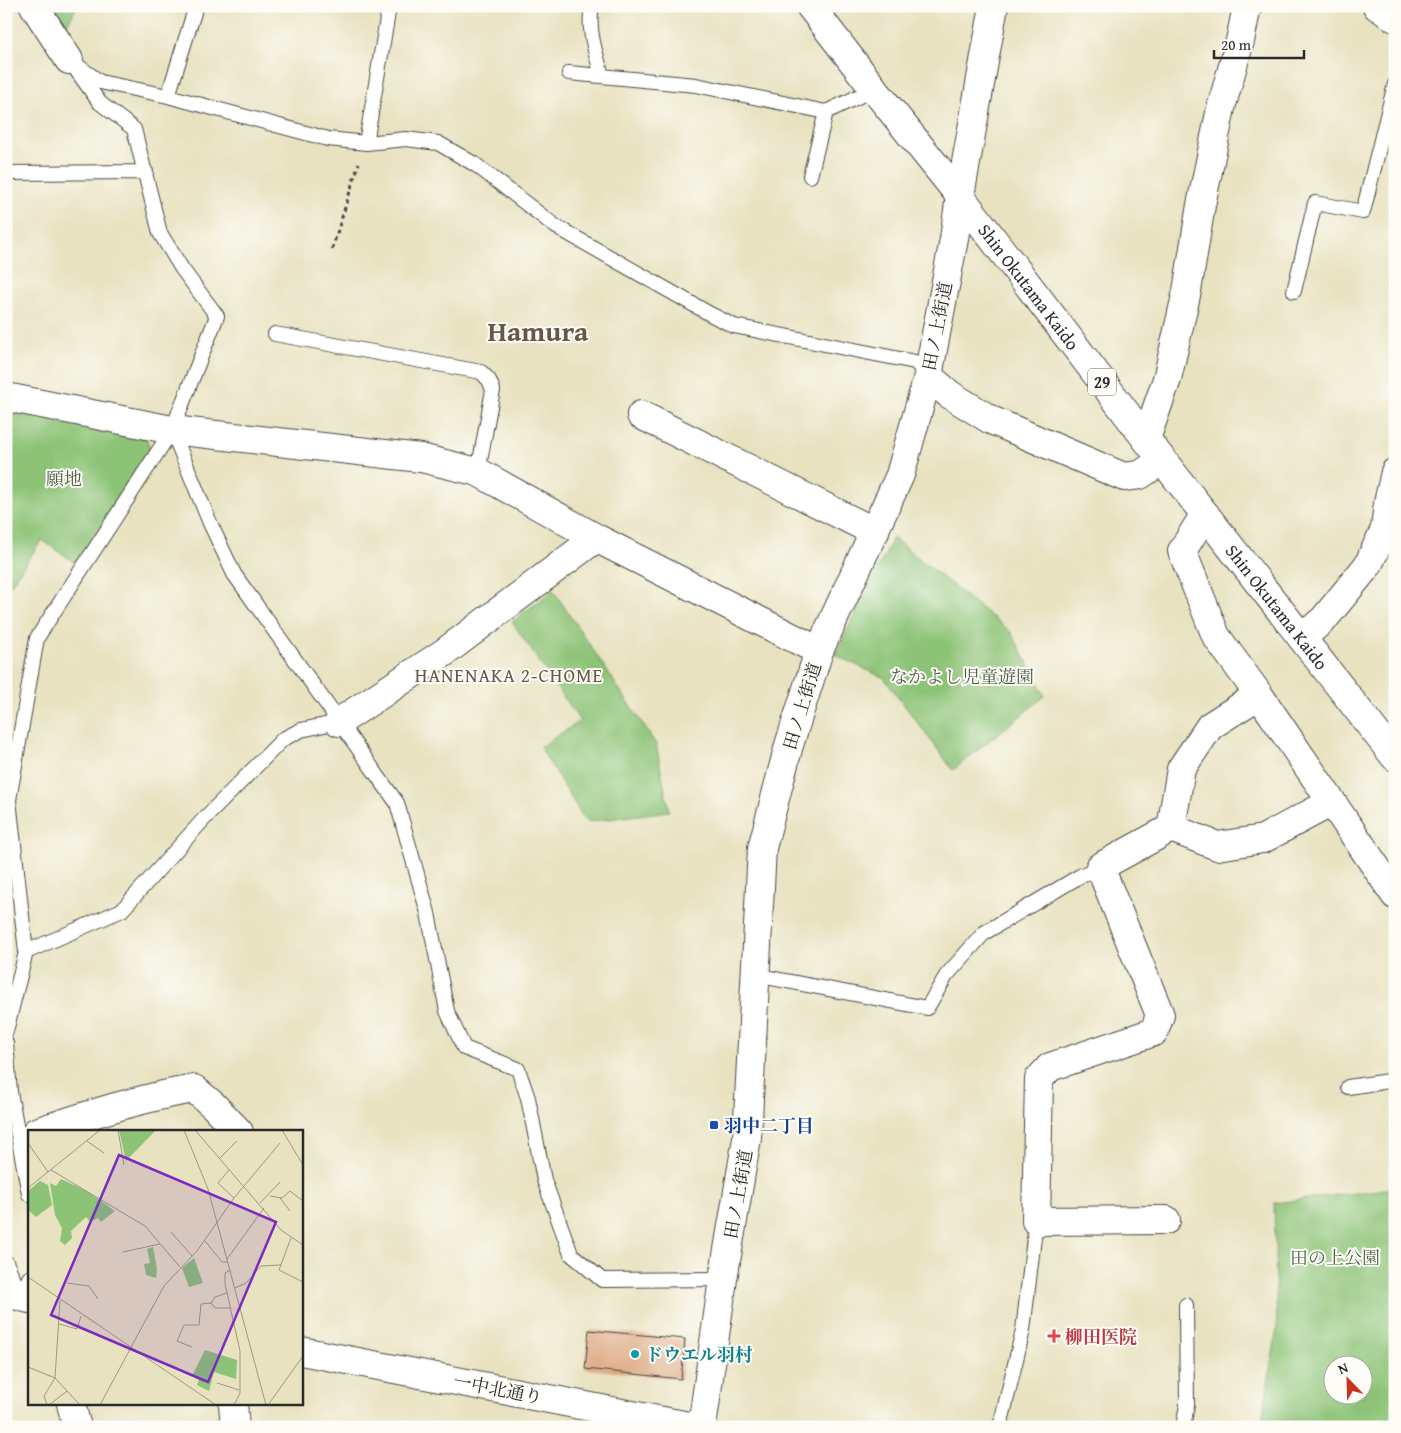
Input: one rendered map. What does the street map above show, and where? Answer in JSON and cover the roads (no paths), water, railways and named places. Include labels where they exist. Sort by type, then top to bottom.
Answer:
[{"type":"street","points":[[34,6],[69,60]]},
{"type":"street","name":"Shin Okutama Kaido","points":[[810,6],[960,196],[1146,439],[1395,757]]},
{"type":"street","name":"田ノ上街道","points":[[702,1427],[723,1279],[747,1138],[762,848],[789,745],[819,651],[900,475],[928,376],[954,239],[994,6]]},
{"type":"street","points":[[1146,439],[1167,379],[1187,291],[1201,205],[1221,108],[1240,41],[1247,6]]},
{"type":"street","points":[[1377,6],[1395,18]]},
{"type":"street","points":[[928,376],[949,394],[991,420],[1124,477],[1140,475],[1163,460]]},
{"type":"street","points":[[6,397],[172,430],[420,458],[478,472],[596,538],[819,651]]},
{"type":"street","points":[[641,415],[875,532]]},
{"type":"street","points":[[1302,638],[1324,619],[1368,565],[1385,529],[1388,503],[1395,472]]},
{"type":"street","points":[[1205,514],[1182,551],[1216,636],[1259,695],[1395,895]]},
{"type":"street","points":[[339,722],[445,652],[596,538]]},
{"type":"street","points":[[1171,828],[1181,769],[1210,726],[1259,695]]},
{"type":"street","points":[[1171,828],[1216,846],[1263,838],[1332,802]]},
{"type":"street","points":[[1166,1220],[1036,1220],[1039,1079],[1050,1067],[1154,1032],[1160,1015],[1100,867],[1171,828]]},
{"type":"street","points":[[41,1130],[111,1108],[164,1094],[194,1089],[213,1105],[237,1130]]},
{"type":"street","name":"一中北通り","points":[[302,1351],[694,1427]]},
{"type":"street","points":[[72,1406],[77,1427]]},
{"type":"street","points":[[233,1406],[235,1427]]},
{"type":"lane","points":[[168,96],[196,6]]},
{"type":"lane","points":[[592,6],[589,20],[602,76]]},
{"type":"lane","points":[[366,143],[388,13]]},
{"type":"lane","points":[[69,60],[100,82],[168,96],[328,139],[366,143],[406,139],[438,143],[476,165],[555,226],[734,326],[914,362],[928,376]]},
{"type":"lane","points":[[6,1031],[26,952],[9,800],[37,638],[172,430],[217,316],[182,269],[160,233],[134,129],[100,103],[69,60]]},
{"type":"lane","points":[[569,73],[696,85],[826,112],[874,89]]},
{"type":"lane","points":[[1294,291],[1315,203],[1364,212],[1395,84]]},
{"type":"lane","points":[[810,176],[826,112]]},
{"type":"lane","points":[[6,173],[146,172]]},
{"type":"lane","points":[[275,334],[481,372],[489,380],[493,390],[478,472]]},
{"type":"lane","points":[[172,430],[210,523],[234,574],[397,803],[428,913],[448,1011],[464,1048],[518,1069],[528,1098],[544,1180],[571,1254],[602,1280],[723,1279]]},
{"type":"lane","points":[[26,952],[122,910],[203,820],[283,739],[300,730],[339,722]]},
{"type":"lane","points":[[755,975],[927,1008],[946,976],[984,934],[1080,876],[1100,867]]},
{"type":"lane","points":[[6,1043],[10,1092],[28,1134]]},
{"type":"lane","points":[[1348,1087],[1395,1080]]},
{"type":"lane","points":[[1000,1427],[1023,1330],[1036,1220]]},
{"type":"lane","points":[[6,1262],[23,1296]]},
{"type":"lane","points":[[1183,1427],[1187,1405],[1186,1305]]},
{"type":"place","name":"羽中二丁目","points":[[714,1125]]},
{"type":"place","name":"柳田医院","points":[[1054,1336]]},
{"type":"place","name":"ドウエル羽村","points":[[635,1354]]},
{"type":"district","name":"Hamura","points":[[538,330]]},
{"type":"district","name":"HANENAKA 2-CHOME","points":[[509,675]]},
{"type":"park label","name":"願地","points":[[64,478]]},
{"type":"park label","name":"なかよし児童遊園","points":[[962,676]]},
{"type":"park label","name":"田の上公園","points":[[1335,1257]]}]
